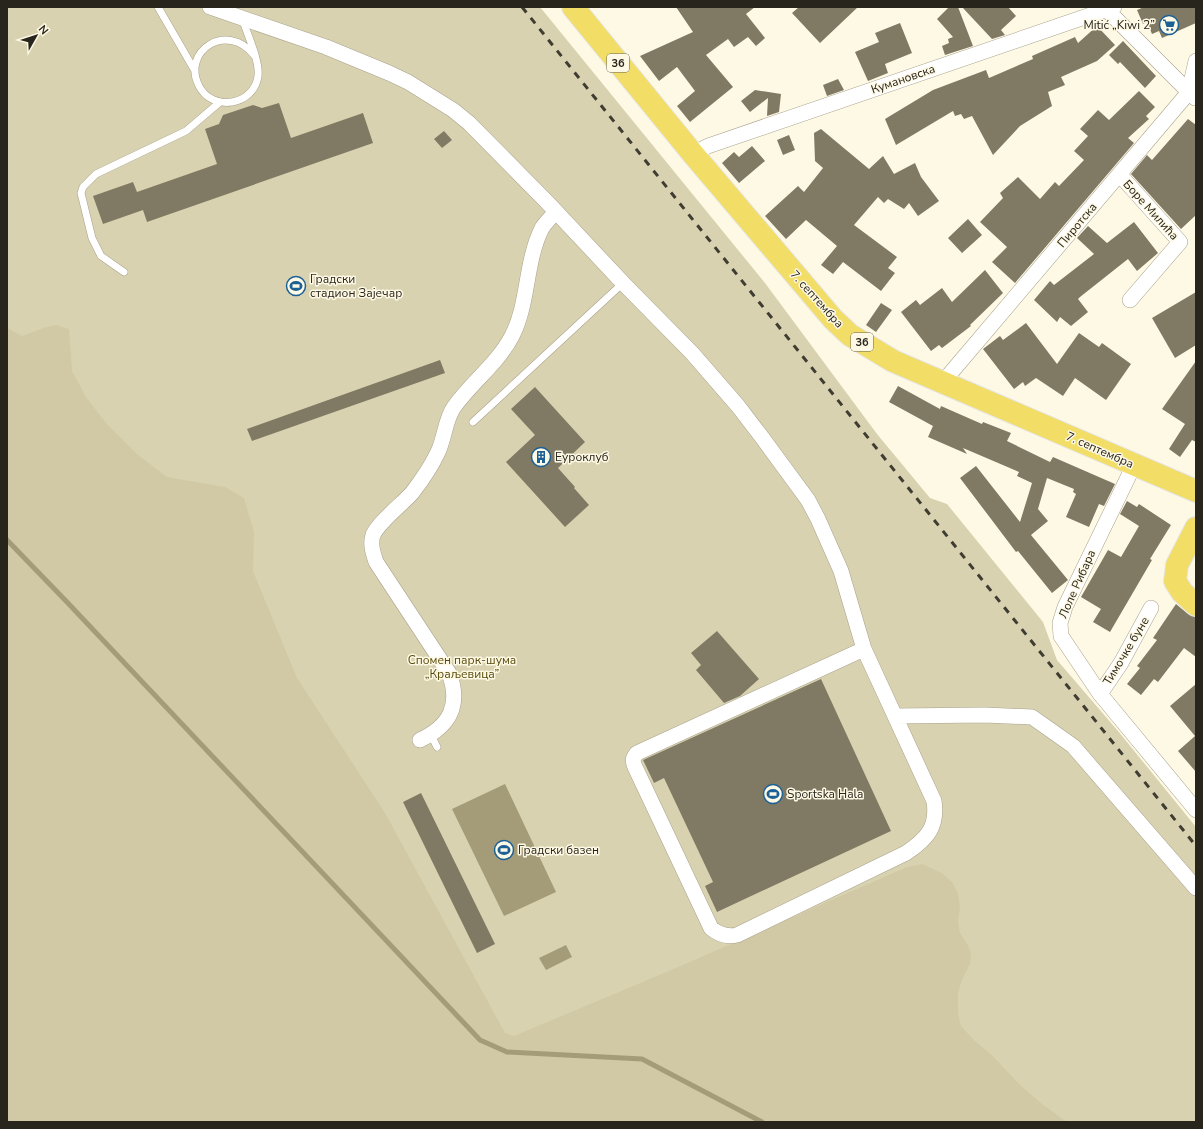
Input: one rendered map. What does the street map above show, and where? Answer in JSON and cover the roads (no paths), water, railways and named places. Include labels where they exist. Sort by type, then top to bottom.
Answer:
[{"type":"main road","name":"7. септембра","points":[[573,7],[692,154],[812,296],[850,335],[893,361],[1191,489]]},
{"type":"main road","name":"36","points":[[1191,489],[1196,507]]},
{"type":"main road","points":[[1196,528],[1177,565],[1174,581],[1182,592],[1196,605]]},
{"type":"street","points":[[210,7],[326,47],[389,73],[441,102],[469,123],[692,354],[738,406],[774,452],[808,500],[841,570],[864,649],[934,801],[935,819],[927,835],[920,844],[906,853],[737,935],[727,936],[715,931],[711,928],[634,767],[633,757],[637,753],[864,649]]},
{"type":"street","points":[[1108,8],[1193,95]]},
{"type":"street","name":"Кумановска","points":[[692,154],[708,146],[1108,8]]},
{"type":"street","name":"Пиротска","points":[[943,382],[1120,175],[1193,95],[1196,61]]},
{"type":"street","name":"Боре Милића","points":[[1120,175],[1180,242],[1130,300]]},
{"type":"street","points":[[429,740],[442,726],[450,714],[454,699],[454,686],[449,673],[376,562],[373,554],[373,536],[378,527],[412,493],[430,468],[440,447],[447,420],[454,407],[499,357],[512,336],[519,318],[536,243],[543,227],[556,212]]},
{"type":"street","name":"Лоле Рибара","points":[[1134,465],[1064,607],[1060,623],[1061,636],[1100,694],[1196,810]]},
{"type":"street","name":"Тимочке буне","points":[[1100,694],[1121,663],[1151,608]]},
{"type":"street","points":[[896,716],[1032,717],[1073,746],[1196,888]]},
{"type":"lane","points":[[158,7],[195,72]]},
{"type":"lane","points":[[242,17],[254,55]]},
{"type":"lane","points":[[226,39],[234,40],[249,48],[254,55],[258,62],[258,79],[250,93],[244,98],[236,102],[220,102],[212,99],[202,91],[196,80],[196,63],[199,56],[211,44],[226,39]]},
{"type":"lane","points":[[124,272],[101,256],[92,238],[81,194],[83,187],[96,174],[186,131],[220,102]]},
{"type":"lane","points":[[473,422],[623,284]]},
{"type":"waterway","points":[[7,540],[480,1040],[507,1052],[642,1059],[762,1122]]},
{"type":"railway","points":[[522,7],[1196,846]]},
{"type":"place","name":"Mitić „Kiwi 2”","points":[[1169,25]]},
{"type":"place","name":"Градски стадион Зајечар","points":[[296,286]]},
{"type":"place","name":"Еуроклуб","points":[[541,457]]},
{"type":"place","name":"Sportska Hala","points":[[773,794]]},
{"type":"place","name":"Градски базен","points":[[504,850]]},
{"type":"park label","name":"Спомен парк-шума „Краљевица”","points":[[462,667]]}]
